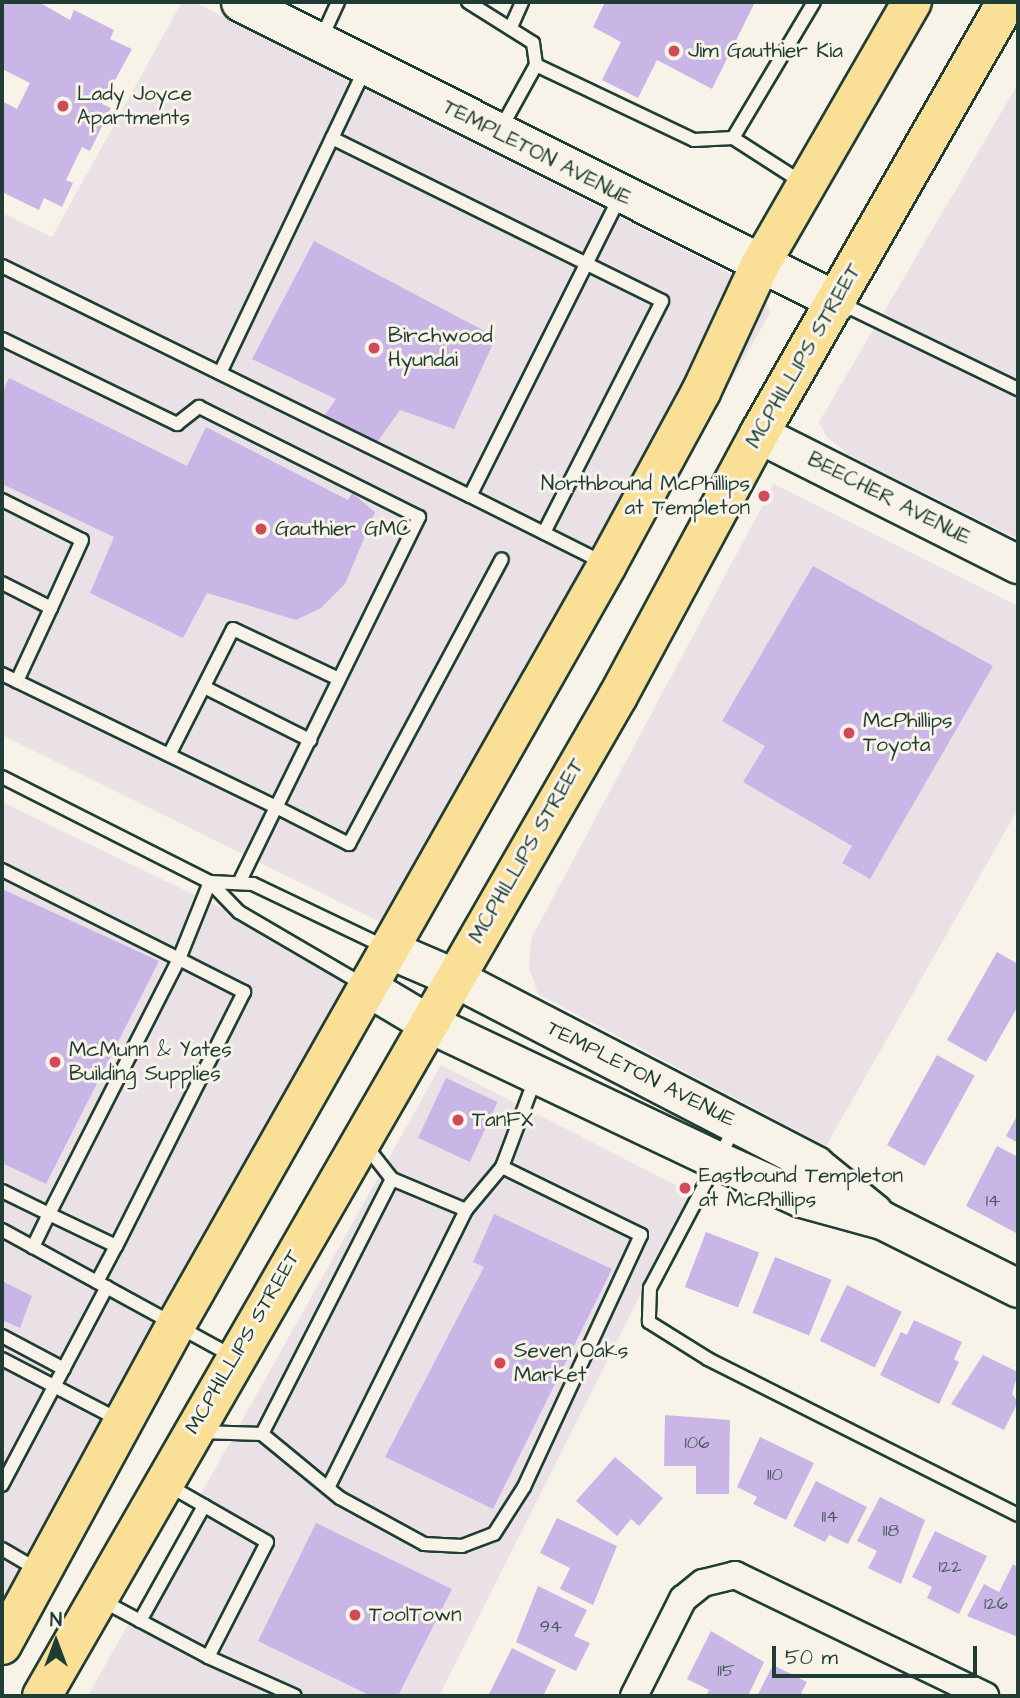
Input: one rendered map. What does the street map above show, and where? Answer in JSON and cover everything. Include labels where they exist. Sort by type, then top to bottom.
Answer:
[{"type":"main road","points":[[2,1645],[44,1574],[176,1325],[607,565],[701,392],[760,265],[912,2]]},
{"type":"main road","name":"MCPHILLIPS STREET","points":[[42,1696],[426,1022],[618,696],[759,435],[1006,2]]},
{"type":"street","name":"TEMPLETON AVENUE","points":[[240,2],[620,196],[836,301]]},
{"type":"street","name":"BEECHER AVENUE","points":[[759,435],[1018,564]]},
{"type":"street","name":"TEMPLETON AVENUE","points":[[388,949],[453,976],[815,1165],[882,1220]]},
{"type":"street","name":"TEMPLETON AVENUE","points":[[369,988],[426,1022],[718,1160],[801,1198],[882,1220],[1018,1288]]},
{"type":"street","points":[[634,1696],[683,1600],[703,1583],[735,1575],[985,1696]]},
{"type":"lane","points":[[319,43],[338,2]]},
{"type":"lane","points":[[468,2],[533,43],[536,65],[498,133]]},
{"type":"lane","points":[[511,27],[522,2]]},
{"type":"lane","points":[[733,138],[814,2]]},
{"type":"lane","points":[[536,65],[694,140],[733,138],[806,184]]},
{"type":"lane","points":[[220,373],[366,67]]},
{"type":"lane","points":[[332,138],[586,261],[662,301],[544,533]]},
{"type":"lane","points":[[470,496],[620,196]]},
{"type":"lane","points":[[2,266],[607,565]]},
{"type":"lane","points":[[836,301],[1018,389]]},
{"type":"lane","points":[[2,339],[177,424],[199,407],[419,517],[239,883]]},
{"type":"lane","points":[[2,500],[82,540],[17,681]]},
{"type":"lane","points":[[2,674],[349,844],[502,559]]},
{"type":"lane","points":[[2,583],[51,608]]},
{"type":"lane","points":[[169,755],[233,629],[339,679]]},
{"type":"lane","points":[[204,687],[310,740]]},
{"type":"lane","points":[[2,777],[209,882],[239,912],[369,988]]},
{"type":"lane","points":[[2,870],[244,992],[116,1245],[102,1284],[64,1369],[2,1485]]},
{"type":"lane","points":[[209,882],[253,884],[388,949]]},
{"type":"lane","points":[[33,1247],[179,959],[209,882]]},
{"type":"lane","points":[[328,1489],[466,1210],[502,1167],[536,1074]]},
{"type":"lane","points":[[736,1123],[650,1289],[649,1322],[708,1359],[1018,1514]]},
{"type":"lane","points":[[360,1137],[392,1179],[466,1210]]},
{"type":"lane","points":[[193,1430],[262,1434],[328,1489],[424,1544],[462,1546],[494,1534],[524,1487],[641,1236],[502,1167]]},
{"type":"lane","points":[[262,1434],[392,1179]]},
{"type":"lane","points":[[2,1191],[116,1245]]},
{"type":"lane","points":[[2,1230],[234,1357]]},
{"type":"lane","points":[[2,1336],[64,1369]]},
{"type":"lane","points":[[2,1359],[124,1423]]},
{"type":"lane","points":[[163,1483],[267,1542],[208,1657]]},
{"type":"lane","points":[[140,1621],[204,1506]]},
{"type":"lane","points":[[2,1549],[44,1574]]},
{"type":"lane","points":[[98,1598],[208,1657],[295,1696]]},
{"type":"shaded area","points":[[182,2],[194,2],[744,280],[764,293],[770,313],[430,909],[386,925],[2,735],[2,213],[52,237]]},
{"type":"shaded area","points":[[1018,84],[1018,539],[849,455],[826,436],[819,422]]},
{"type":"shaded area","points":[[774,484],[1018,606],[1018,809],[826,1146],[538,994],[529,967],[531,939]]},
{"type":"shaded area","points":[[2,802],[368,979],[2,1641]]},
{"type":"shaded area","points":[[441,1065],[691,1193],[439,1696],[88,1696]]},
{"type":"building","name":"Lady Joyce Apartments","points":[[2,2],[39,2],[70,20],[74,10],[114,30],[110,39],[132,49],[102,104],[111,108],[90,151],[82,147],[66,180],[73,183],[62,207],[44,198],[39,210],[2,192],[2,101],[17,109],[30,83],[2,69]]},
{"type":"building","name":"Jim Gauthier Kia","points":[[605,2],[755,2],[712,89],[657,60],[638,98],[602,80],[621,42],[593,27]]},
{"type":"building","name":"Birchwood Hyundai","points":[[314,241],[496,337],[454,429],[400,410],[375,445],[324,416],[336,399],[252,359]]},
{"type":"building","points":[[9,378],[187,466],[206,427],[348,500],[352,493],[375,512],[345,584],[321,608],[296,620],[207,593],[183,638],[90,593],[114,537],[2,484],[2,393]]},
{"type":"building","name":"McPhillips Toyota","points":[[813,566],[993,666],[870,879],[842,863],[852,846],[743,782],[765,746],[722,721]]},
{"type":"building","name":"McMunn & Yates Building Supplies","points":[[2,889],[159,961],[46,1184],[2,1163]]},
{"type":"building","points":[[997,952],[1018,964],[1018,1006],[986,1062],[947,1040]]},
{"type":"building","points":[[937,1055],[975,1076],[925,1166],[887,1145]]},
{"type":"building","name":"TanFX","points":[[446,1078],[498,1102],[470,1162],[418,1138]]},
{"type":"building","points":[[1018,1114],[1018,1143],[1006,1136]]},
{"type":"building","points":[[997,1146],[1018,1157],[1018,1234],[966,1206]]},
{"type":"building","name":"Seven Oaks Market","points":[[494,1214],[612,1269],[493,1509],[385,1457],[484,1267],[473,1262]]},
{"type":"building","points":[[706,1232],[759,1252],[738,1308],[685,1287]]},
{"type":"building","points":[[775,1257],[832,1280],[809,1335],[753,1313]]},
{"type":"building","points":[[2,1281],[32,1296],[20,1328],[2,1320]]},
{"type":"building","points":[[847,1285],[902,1312],[875,1367],[820,1341]]},
{"type":"building","points":[[914,1320],[962,1342],[954,1359],[959,1362],[939,1404],[880,1375],[901,1332],[907,1335]]},
{"type":"building","points":[[983,1355],[1018,1372],[1012,1394],[1018,1402],[1004,1430],[951,1404]]},
{"type":"building","points":[[665,1415],[730,1420],[729,1494],[696,1494],[696,1466],[664,1466]]},
{"type":"building","points":[[760,1437],[814,1463],[786,1520],[753,1504],[757,1497],[737,1487]]},
{"type":"building","points":[[615,1457],[663,1498],[639,1526],[631,1519],[617,1536],[576,1501]]},
{"type":"building","points":[[816,1481],[867,1507],[848,1544],[829,1535],[825,1542],[793,1526]]},
{"type":"building","points":[[880,1497],[925,1520],[901,1584],[868,1568],[877,1551],[857,1541]]},
{"type":"building","points":[[557,1518],[617,1546],[593,1605],[560,1589],[570,1568],[540,1553]]},
{"type":"building","name":"ToolTown","points":[[316,1523],[452,1589],[398,1696],[371,1696],[258,1641]]},
{"type":"building","points":[[935,1531],[987,1556],[959,1614],[927,1598],[932,1587],[912,1577]]},
{"type":"building","points":[[1013,1564],[1018,1567],[1018,1637],[967,1616],[984,1584],[999,1592]]},
{"type":"building","points":[[538,1586],[587,1610],[574,1636],[590,1643],[576,1671],[516,1642]]},
{"type":"building","points":[[711,1631],[764,1662],[748,1696],[706,1696],[709,1690],[687,1679]]},
{"type":"building","points":[[512,1648],[556,1670],[543,1696],[488,1696]]},
{"type":"building","points":[[773,1665],[807,1682],[801,1693],[809,1696],[757,1696]]},
{"type":"place","name":"Jim Gauthier Kia","points":[[674,51]]},
{"type":"place","name":"Lady Joyce Apartments","points":[[63,106]]},
{"type":"place","name":"Birchwood Hyundai","points":[[374,348]]},
{"type":"place","name":"Northbound McPhillips at Templeton","points":[[764,496]]},
{"type":"place","name":"Gauthier GMC","points":[[261,529]]},
{"type":"place","name":"McPhillips Toyota","points":[[849,733]]},
{"type":"place","name":"McMunn & Yates Building Supplies","points":[[55,1062]]},
{"type":"place","name":"TanFX","points":[[458,1120]]},
{"type":"place","name":"Eastbound Templeton at McPhillips","points":[[685,1188]]},
{"type":"place","name":"Seven Oaks Market","points":[[500,1363]]},
{"type":"place","name":"ToolTown","points":[[355,1615]]}]
